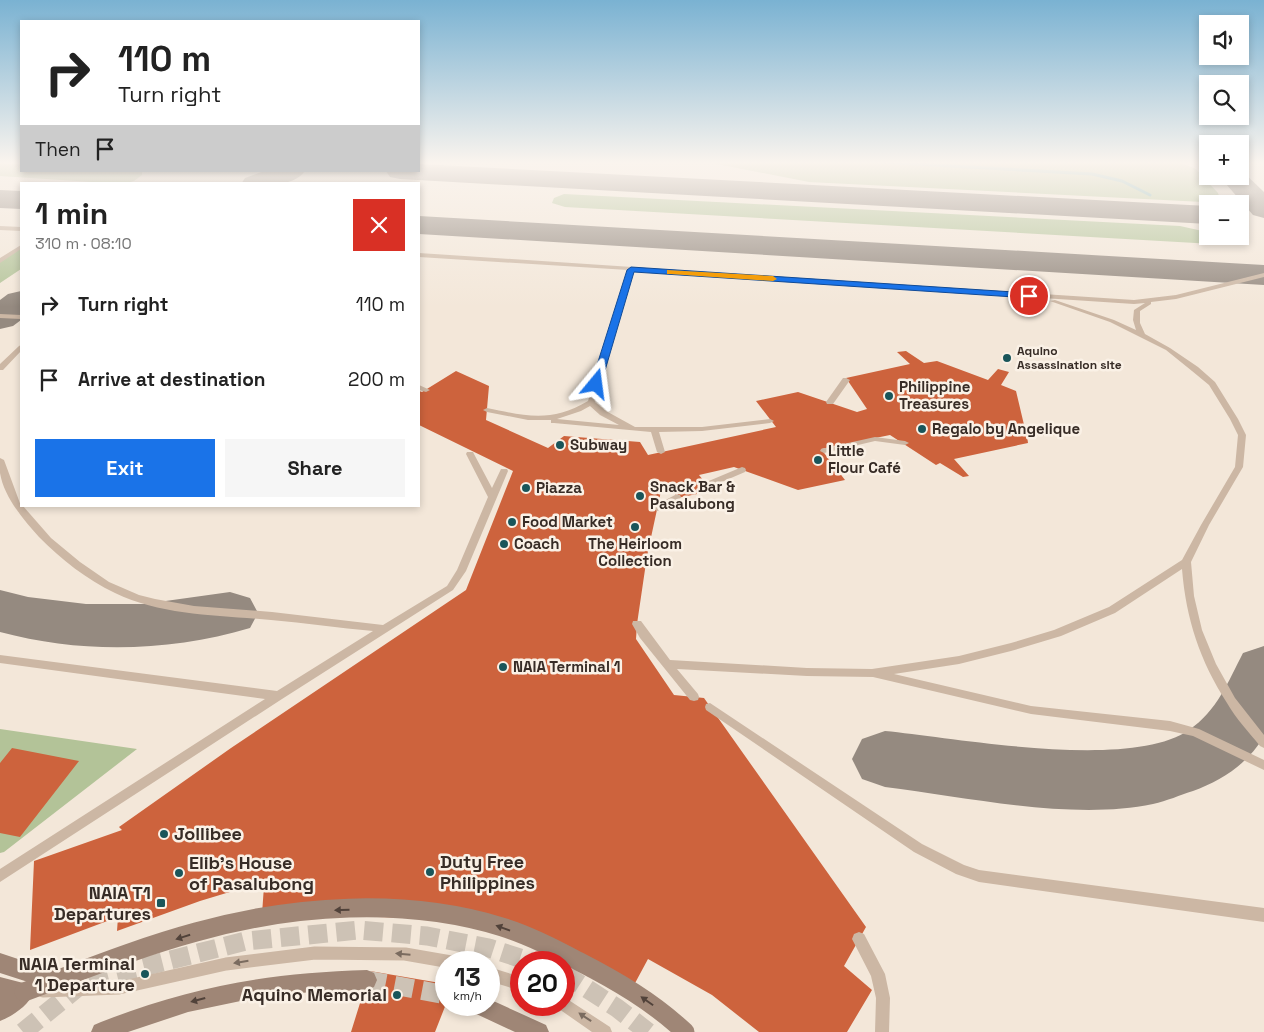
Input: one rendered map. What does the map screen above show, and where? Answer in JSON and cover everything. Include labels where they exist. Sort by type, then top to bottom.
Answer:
[{"type":"street","points":[[0,1011],[24,992],[158,944],[206,930],[254,919],[342,910],[398,909],[445,914],[491,923],[537,940],[608,976],[647,1000],[685,1032]]},
{"type":"street","points":[[0,963],[78,988]]},
{"type":"street","points":[[101,1032],[163,1010],[218,995],[269,986],[324,981],[367,980]]},
{"type":"street","points":[[0,987],[24,992]]},
{"type":"street","points":[[500,1014],[539,1032]]},
{"type":"lane","points":[[0,228],[20,229]]},
{"type":"lane","points":[[0,261],[20,248]]},
{"type":"lane","points":[[420,255],[1126,301],[1156,300],[1224,286],[1264,281]]},
{"type":"lane","points":[[544,420],[578,412],[591,402],[631,270]]},
{"type":"lane","points":[[1224,286],[1264,274]]},
{"type":"lane","points":[[668,664],[872,673],[960,660],[1011,647],[1057,632],[1112,610],[1186,562],[1205,525],[1240,467],[1242,435],[1234,419],[1212,384],[1195,369],[1142,335],[1091,313],[1029,296]]},
{"type":"lane","points":[[1142,335],[1136,324],[1137,310],[1156,300]]},
{"type":"lane","points":[[0,316],[20,318]]},
{"type":"lane","points":[[0,368],[20,348]]},
{"type":"lane","points":[[830,402],[846,380]]},
{"type":"lane","points":[[591,402],[603,413],[633,429]]},
{"type":"lane","points":[[487,410],[544,420],[654,430],[731,426],[770,421]]},
{"type":"lane","points":[[654,430],[661,452]]},
{"type":"lane","points":[[824,452],[875,439],[905,443]]},
{"type":"lane","points":[[470,454],[492,497]]},
{"type":"lane","points":[[0,460],[16,503],[35,525],[52,543],[83,570],[119,591],[148,600],[194,609],[385,629]]},
{"type":"lane","points":[[706,485],[742,470]]},
{"type":"lane","points":[[0,876],[278,696],[450,588],[465,564],[504,471]]},
{"type":"lane","points":[[657,508],[677,497]]},
{"type":"lane","points":[[1186,562],[1188,596],[1197,630],[1211,664],[1231,701],[1264,743]]},
{"type":"lane","points":[[637,624],[694,697]]},
{"type":"lane","points":[[0,659],[278,696]]},
{"type":"lane","points":[[872,673],[1031,710],[1170,726],[1195,732],[1264,764]]},
{"type":"lane","points":[[710,707],[918,848],[961,870],[979,876],[1264,915]]},
{"type":"lane","points":[[859,940],[878,974],[883,998],[882,1032]]},
{"type":"lane","points":[[24,992],[119,988],[226,964],[315,953],[405,954],[435,959]]},
{"type":"lane","points":[[575,1012],[605,1032]]},
{"type":"green space","points":[[620,210],[875,210],[1180,226],[1199,230],[1199,243]]},
{"type":"green space","points":[[20,249],[20,270],[0,283],[0,262]]},
{"type":"green space","points":[[0,729],[137,749],[4,852],[0,853]]},
{"type":"building","name":"NAIA Terminal 1","points":[[906,351],[924,363],[937,361],[988,380],[998,369],[1009,372],[1001,385],[1016,391],[1025,429],[1053,432],[1057,436],[1027,436],[1028,443],[954,459],[969,476],[963,477],[940,463],[936,465],[890,435],[821,449],[845,480],[798,490],[734,467],[699,475],[712,491],[677,498],[673,490],[661,491],[647,556],[637,624],[636,639],[674,695],[704,698],[866,927],[844,966],[872,990],[847,1032],[759,1032],[712,995],[648,959],[634,985],[575,958],[575,951],[560,951],[493,920],[262,914],[264,886],[233,891],[200,901],[117,931],[118,917],[30,950],[34,861],[122,830],[119,827],[231,748],[466,590],[513,471],[420,425],[420,391],[422,392],[456,371],[489,386],[486,420],[548,448],[564,436],[640,442],[648,455],[776,427],[756,401],[798,392],[857,412],[867,409],[846,378],[910,364],[897,352]]},
{"type":"building","points":[[12,748],[79,761],[20,837],[0,833],[0,763]]},
{"type":"building","points":[[370,971],[435,982],[435,1016],[441,1016],[435,1032],[351,1032]]},
{"type":"taxiway","points":[[1119,210],[1199,215]]},
{"type":"taxiway","points":[[420,225],[1264,275]]},
{"type":"taxiway","points":[[0,318],[20,303]]},
{"type":"taxiway","points":[[0,611],[28,618],[86,626],[144,625],[230,613]]},
{"type":"taxiway","points":[[885,759],[1024,775],[1089,780],[1122,779],[1155,774],[1185,765],[1212,750],[1239,722],[1264,670]]},
{"type":"tunnel","points":[[23,1032],[77,988],[103,977],[246,941],[359,930],[427,936],[489,948],[510,955]]},
{"type":"tunnel","points":[[367,980],[435,993]]},
{"type":"tunnel","points":[[575,981],[617,1008],[648,1032]]},
{"type":"slow traffic","points":[[670,272],[773,279]]},
{"type":"place","name":"Aquino Assassination site","points":[[1007,358]]},
{"type":"place","name":"Philippine Treasures","points":[[889,396]]},
{"type":"place","name":"Regalo by Angelique","points":[[922,429]]},
{"type":"place","name":"Subway","points":[[560,445]]},
{"type":"place","name":"Little Flour Café","points":[[818,460]]},
{"type":"place","name":"Piazza","points":[[526,488]]},
{"type":"place","name":"Snack Bar & Pasalubong","points":[[640,496]]},
{"type":"place","name":"Food Market","points":[[512,522]]},
{"type":"place","name":"The Heirloom Collection","points":[[635,527]]},
{"type":"place","name":"Coach","points":[[504,544]]},
{"type":"place","name":"NAIA Terminal 1","points":[[503,667]]},
{"type":"place","name":"Jollibee","points":[[164,834]]},
{"type":"place","name":"Duty Free Philippines","points":[[430,872]]},
{"type":"place","name":"Elib's House of Pasalubong","points":[[179,873]]},
{"type":"place","name":"NAIA T1 Departures","points":[[161,903]]},
{"type":"place","name":"NAIA Terminal 1 Departure","points":[[145,974]]},
{"type":"place","name":"Aquino Memorial","points":[[397,995]]},
{"type":"route","points":[[596,384],[631,270],[1029,296]]}]
